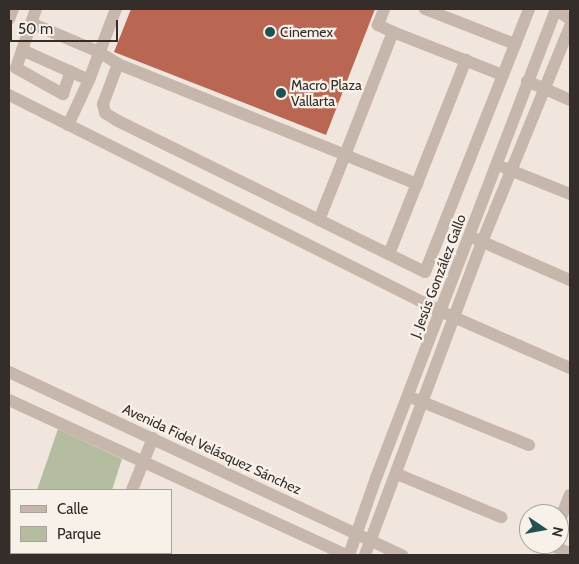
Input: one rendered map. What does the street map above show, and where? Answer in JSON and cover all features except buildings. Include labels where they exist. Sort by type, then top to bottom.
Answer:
[{"type":"street","points":[[9,19],[13,9]]},
{"type":"street","points":[[36,9],[16,68],[63,94],[71,71]]},
{"type":"street","points":[[68,125],[89,80],[116,9]]},
{"type":"street","points":[[384,9],[378,25],[503,75]]},
{"type":"street","points":[[118,64],[103,104],[106,113],[116,120],[426,272],[529,9]]},
{"type":"street","points":[[556,9],[570,19]]},
{"type":"street","name":"J. Jesús González Gallo","points":[[348,555],[556,9]]},
{"type":"street","points":[[432,10],[515,44]]},
{"type":"street","points":[[31,23],[99,52],[118,64],[417,184]]},
{"type":"street","points":[[365,555],[482,242],[570,26]]},
{"type":"street","points":[[319,220],[393,32]]},
{"type":"street","points":[[22,50],[89,80]]},
{"type":"street","points":[[389,254],[466,60]]},
{"type":"street","points":[[527,81],[570,100]]},
{"type":"street","points":[[9,95],[440,311],[570,368]]},
{"type":"street","points":[[496,164],[570,194]]},
{"type":"street","points":[[470,236],[570,280]]},
{"type":"street","name":"Avenida Fidel Velásquez Sánchez","points":[[9,372],[402,555]]},
{"type":"street","points":[[408,396],[529,445]]},
{"type":"street","points":[[9,400],[348,555]]},
{"type":"street","points":[[132,489],[152,438]]},
{"type":"street","points":[[396,474],[501,517]]},
{"type":"green space","points":[[58,429],[122,459],[112,489],[37,489]]},
{"type":"place","name":"Cinemex","points":[[270,32]]},
{"type":"place","name":"Macro Plaza Vallarta","points":[[281,93]]}]
